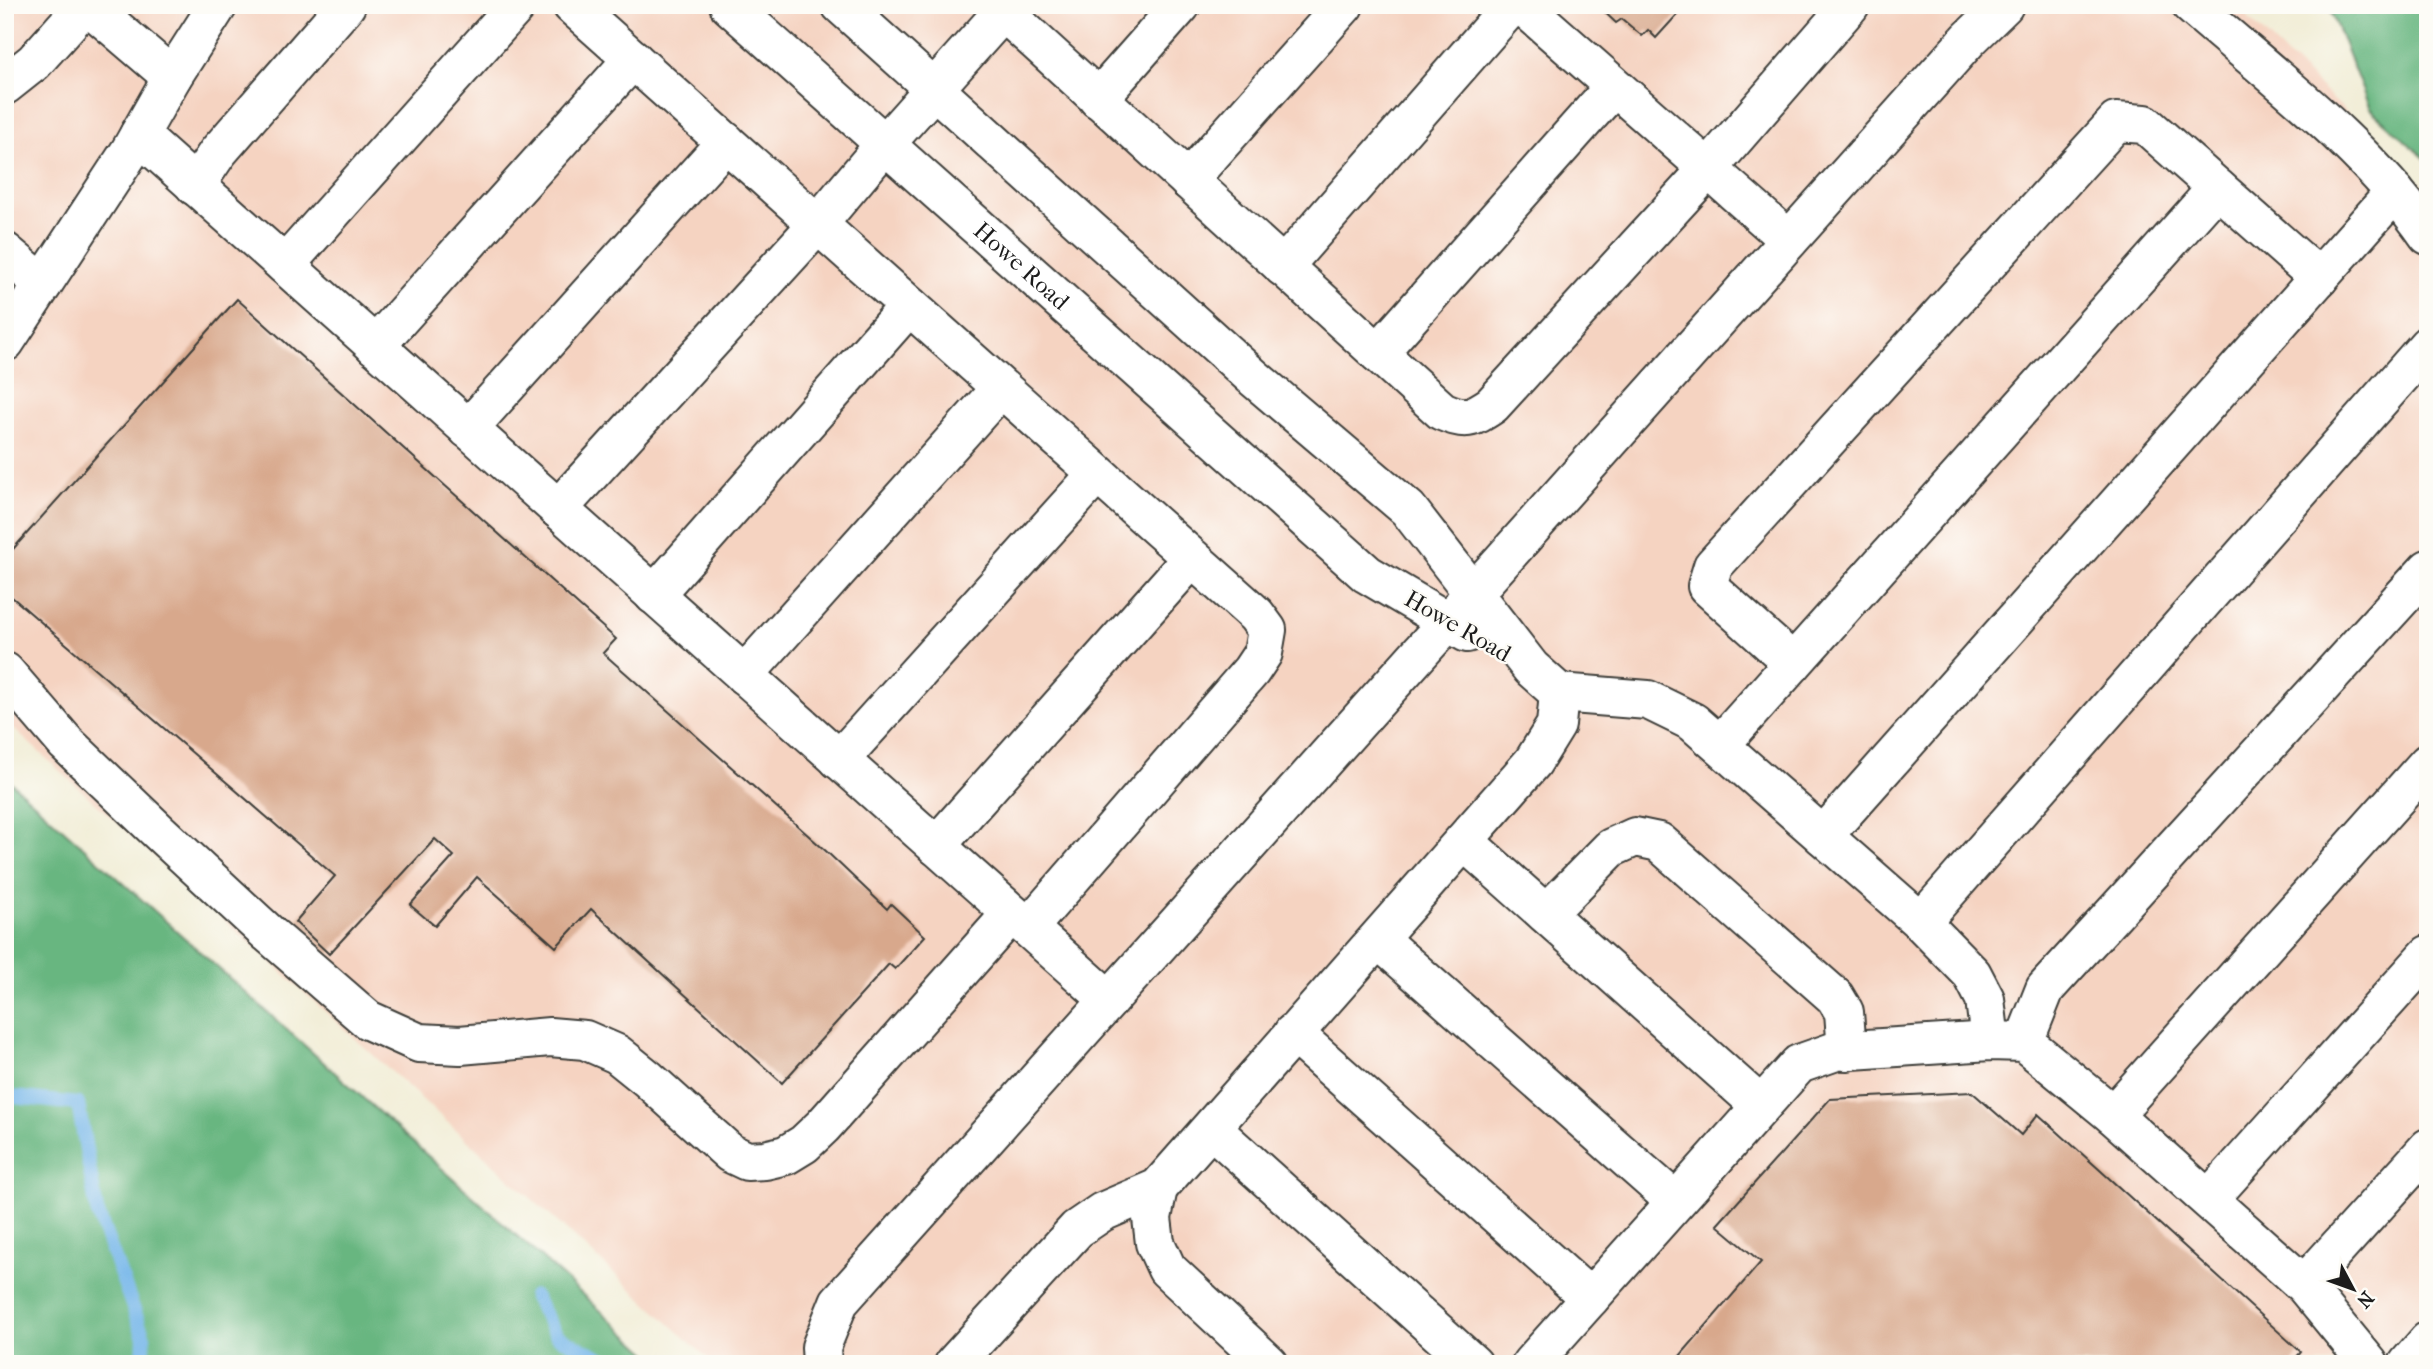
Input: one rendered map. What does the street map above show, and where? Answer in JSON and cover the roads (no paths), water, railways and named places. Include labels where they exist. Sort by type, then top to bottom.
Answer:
[{"type":"lane","points":[[5,85],[34,62],[86,5],[172,77]]},
{"type":"lane","points":[[5,342],[139,135],[218,5]]},
{"type":"lane","points":[[195,186],[218,152],[346,5]]},
{"type":"lane","points":[[285,265],[517,5]]},
{"type":"lane","points":[[5,672],[66,743],[269,934],[368,1020],[419,1043],[460,1045],[551,1037],[584,1040],[617,1054],[730,1153],[747,1161],[786,1155],[804,1144],[823,1126],[1019,921],[1251,671],[1263,653],[1267,630],[1256,615],[572,5]]},
{"type":"lane","name":"Howe Road","points":[[729,5],[1367,574],[1531,668]]},
{"type":"lane","name":"Howe Road","points":[[841,5],[1254,378],[1408,509],[1531,668]]},
{"type":"lane","points":[[1098,99],[1181,5]]},
{"type":"lane","points":[[1188,180],[1344,5]]},
{"type":"lane","points":[[1283,267],[1512,5]]},
{"type":"lane","points":[[1522,5],[1788,240]]},
{"type":"lane","points":[[558,509],[817,225],[885,144],[936,89],[1003,7],[1098,99],[1442,411],[1458,418],[1474,417],[1492,405],[1708,169],[1850,5]]},
{"type":"lane","points":[[822,1364],[821,1347],[839,1302],[1788,240],[1969,39],[2004,5]]},
{"type":"lane","points":[[2192,5],[2340,135],[2395,192],[2428,234]]},
{"type":"lane","points":[[375,346],[633,59]]},
{"type":"lane","points":[[1378,353],[1614,87]]},
{"type":"lane","points":[[1793,663],[1707,586],[1713,566],[2116,122],[2146,124],[2319,278]]},
{"type":"lane","points":[[139,135],[1109,1000]]},
{"type":"lane","points":[[468,429],[726,142]]},
{"type":"lane","points":[[1720,745],[2217,188]]},
{"type":"lane","points":[[1823,836],[2395,192]]},
{"type":"lane","points":[[5,252],[43,284]]},
{"type":"lane","points":[[654,595],[909,306]]},
{"type":"lane","points":[[1921,922],[2428,345]]},
{"type":"lane","points":[[744,675],[1000,389]]},
{"type":"lane","points":[[839,760],[1097,474]]},
{"type":"lane","points":[[936,846],[1192,558]]},
{"type":"lane","points":[[2007,1042],[2045,989],[2428,569]]},
{"type":"lane","points":[[1531,668],[1559,693],[1648,700],[1693,722],[1921,922],[1972,974],[2007,1042],[2113,1115],[2209,1199],[2304,1286],[2369,1364]]},
{"type":"lane","points":[[964,1360],[1077,1229],[1102,1212],[1158,1188],[1212,1129],[1293,1033],[1534,762],[1556,725],[1559,693]]},
{"type":"lane","points":[[2113,1115],[2428,763]]},
{"type":"lane","points":[[1546,914],[1611,848],[1635,837],[1659,842],[1835,998],[1844,1012],[1847,1051]]},
{"type":"lane","points":[[1464,841],[1761,1107]]},
{"type":"lane","points":[[1378,939],[1675,1201]]},
{"type":"lane","points":[[2209,1199],[2428,955]]},
{"type":"lane","points":[[1293,1033],[1590,1298]]},
{"type":"lane","points":[[1531,1364],[1799,1064],[1836,1051],[2007,1042]]},
{"type":"lane","points":[[1212,1129],[1473,1364]]},
{"type":"lane","points":[[2304,1286],[2428,1148]]},
{"type":"lane","points":[[1158,1188],[1152,1218],[1155,1243],[1167,1269],[1269,1364]]},
{"type":"lane","points":[[2408,1364],[2428,1341]]},
{"type":"waterway","points":[[5,1096],[78,1104],[97,1211],[144,1337],[143,1364]]},
{"type":"waterway","points":[[534,1296],[557,1336],[613,1364]]}]
